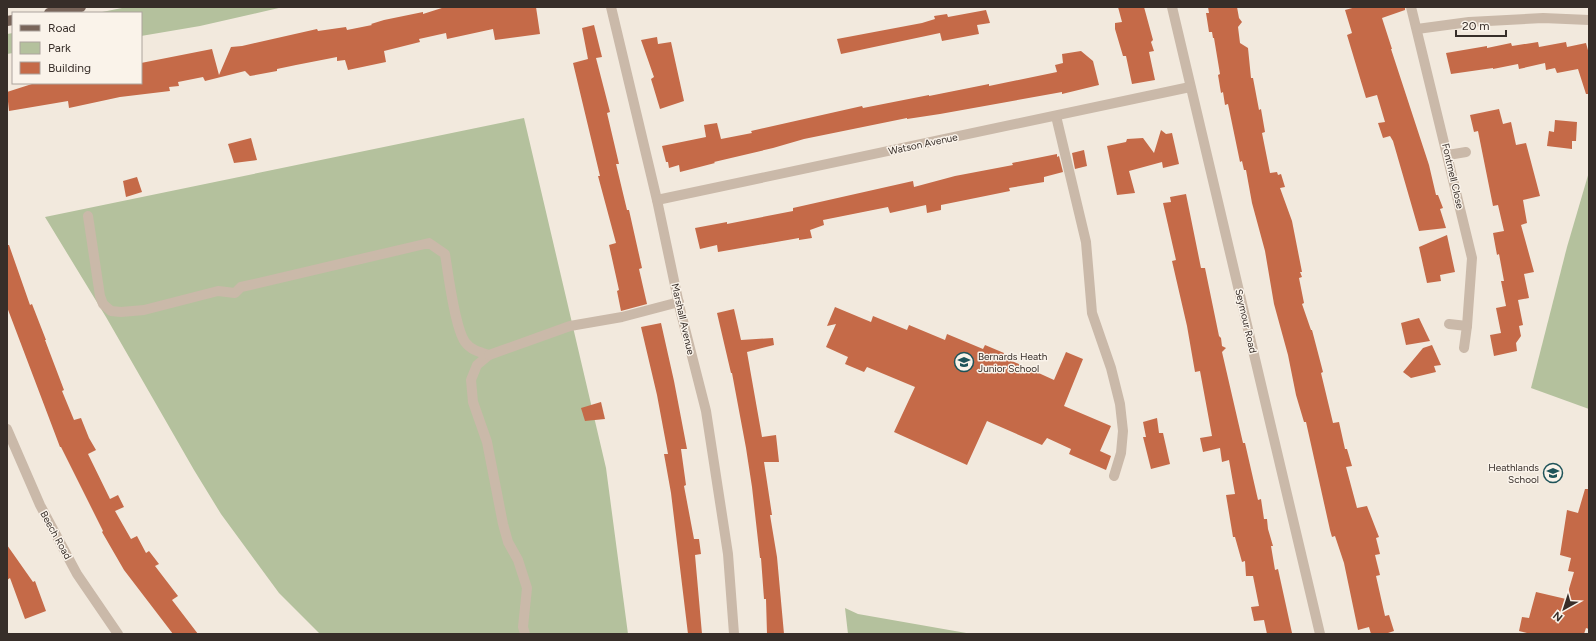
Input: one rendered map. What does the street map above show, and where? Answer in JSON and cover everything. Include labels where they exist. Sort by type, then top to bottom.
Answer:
[{"type":"main road","points":[[55,12],[82,7]]},
{"type":"street","name":"Marshall Avenue","points":[[611,7],[657,200],[679,302],[706,411],[728,554],[734,634]]},
{"type":"street","name":"Seymour Road","points":[[1172,7],[1320,634]]},
{"type":"street","name":"Fontmell Close","points":[[1411,7],[1472,258],[1464,348]]},
{"type":"street","points":[[1417,28],[1484,21],[1543,18],[1589,20]]},
{"type":"street","name":"Watson Avenue","points":[[657,200],[1190,87]]},
{"type":"street","points":[[1056,116],[1086,242],[1092,313],[1107,355],[1120,404],[1123,430],[1121,453],[1114,476]]},
{"type":"street","points":[[1448,155],[1466,152]]},
{"type":"street","points":[[88,216],[97,281],[102,304],[111,311],[121,312],[144,310],[218,291],[234,293],[241,287],[429,243],[445,254],[458,328],[464,341],[474,351],[488,354]]},
{"type":"street","points":[[525,634],[524,627],[527,588],[518,560],[508,542],[487,442],[473,402],[471,380],[476,365],[488,354],[570,326],[622,317],[679,302]]},
{"type":"street","points":[[1449,324],[1467,326]]},
{"type":"street","name":"Beech Road","points":[[8,434],[37,500],[77,574],[118,634]]},
{"type":"green space","points":[[127,7],[283,7],[200,26],[142,36],[142,12],[102,12]]},
{"type":"green space","points":[[12,33],[12,53],[7,54],[7,34]]},
{"type":"green space","points":[[524,118],[606,468],[628,634],[320,634],[279,593],[221,514],[106,317],[45,217]]},
{"type":"green space","points":[[1589,172],[1589,409],[1531,388],[1567,247]]},
{"type":"green space","points":[[845,608],[858,614],[972,634],[848,634]]},
{"type":"building","points":[[445,7],[536,7],[540,34],[495,40],[493,29],[447,39],[446,33],[419,39],[420,42],[384,51],[386,62],[348,70],[345,60],[337,61],[337,57],[250,76],[245,71],[205,81],[203,77],[178,82],[179,86],[169,87],[170,91],[120,97],[69,108],[68,101],[9,111],[7,92],[32,84],[142,84],[142,63],[212,49],[219,75],[231,47],[242,46],[317,29],[318,31],[346,27],[347,30],[372,25],[371,24],[384,20],[423,12],[423,14]]},
{"type":"building","points":[[1118,7],[1144,7],[1153,40],[1151,42],[1154,51],[1149,52],[1155,80],[1132,84],[1126,56],[1123,56],[1115,29],[1115,23],[1122,22]]},
{"type":"building","points":[[1208,7],[1237,7],[1239,18],[1242,22],[1238,27],[1240,43],[1248,48],[1251,78],[1253,78],[1259,110],[1261,109],[1265,132],[1262,133],[1270,173],[1277,172],[1278,175],[1281,174],[1285,187],[1280,188],[1292,221],[1302,272],[1300,272],[1302,277],[1299,278],[1304,303],[1302,304],[1312,330],[1323,372],[1321,373],[1333,423],[1339,422],[1345,449],[1347,449],[1352,466],[1346,467],[1357,508],[1367,506],[1379,537],[1376,538],[1380,554],[1375,555],[1380,575],[1376,576],[1385,616],[1389,615],[1394,631],[1385,634],[1371,634],[1369,627],[1358,630],[1344,563],[1335,536],[1332,537],[1330,530],[1306,422],[1304,422],[1296,395],[1288,355],[1274,304],[1265,251],[1252,203],[1246,170],[1244,170],[1242,161],[1240,162],[1228,104],[1225,105],[1223,92],[1221,93],[1218,75],[1220,74],[1214,38],[1212,32],[1209,32],[1206,13],[1209,13]]},
{"type":"building","points":[[1356,7],[1405,7],[1405,10],[1382,18],[1429,165],[1436,195],[1438,195],[1443,208],[1440,209],[1446,228],[1419,231],[1393,141],[1390,136],[1383,138],[1378,123],[1385,122],[1377,95],[1366,98],[1347,35],[1352,33],[1345,10]]},
{"type":"building","points":[[986,10],[990,23],[977,25],[979,34],[942,41],[940,33],[841,54],[837,39],[922,23],[935,19],[934,16],[947,14],[948,17]]},
{"type":"building","points":[[594,25],[602,57],[596,58],[610,112],[607,113],[619,164],[616,164],[627,210],[629,210],[642,268],[639,269],[647,304],[621,311],[617,291],[619,290],[609,245],[616,243],[598,176],[600,176],[573,63],[588,59],[582,28]]},
{"type":"building","points":[[657,37],[658,44],[671,42],[684,101],[660,109],[651,79],[654,77],[641,40]]},
{"type":"building","points":[[1538,42],[1539,47],[1566,42],[1567,47],[1586,43],[1589,54],[1589,94],[1586,94],[1578,69],[1557,73],[1555,68],[1546,70],[1545,63],[1519,69],[1518,64],[1493,69],[1451,74],[1446,53],[1487,46],[1487,48],[1511,43],[1512,46]]},
{"type":"building","points":[[1081,51],[1093,61],[1099,85],[1062,94],[1062,92],[940,114],[907,118],[804,139],[680,172],[679,165],[669,168],[662,146],[706,137],[704,125],[717,123],[721,139],[752,133],[751,131],[862,106],[863,108],[989,84],[989,86],[1057,72],[1055,65],[1063,63],[1062,54]]},
{"type":"building","points":[[1499,109],[1503,124],[1511,122],[1516,145],[1526,143],[1540,196],[1523,200],[1527,223],[1521,225],[1534,272],[1524,274],[1529,298],[1518,300],[1523,325],[1519,326],[1521,336],[1516,343],[1517,351],[1494,356],[1490,335],[1501,333],[1496,308],[1506,306],[1501,281],[1504,281],[1493,233],[1504,231],[1498,205],[1493,206],[1478,131],[1474,132],[1470,115]]},
{"type":"building","points":[[1555,120],[1577,122],[1576,141],[1572,141],[1572,149],[1547,146],[1549,131],[1554,132]]},
{"type":"building","points":[[1161,130],[1166,134],[1172,133],[1179,164],[1163,168],[1162,162],[1129,171],[1135,193],[1117,195],[1107,146],[1126,142],[1127,139],[1143,138],[1154,153]]},
{"type":"building","points":[[251,138],[257,160],[234,163],[228,144]]},
{"type":"building","points":[[1084,150],[1087,166],[1075,169],[1072,153]]},
{"type":"building","points":[[1057,154],[1057,157],[1059,156],[1063,172],[1044,177],[1044,182],[1009,188],[1010,191],[941,205],[941,210],[927,213],[926,205],[890,213],[888,207],[823,220],[824,225],[810,230],[812,238],[799,240],[799,238],[718,252],[717,245],[700,249],[695,228],[727,222],[727,224],[793,211],[793,208],[913,181],[914,187],[955,176],[1013,165],[1012,163]]},
{"type":"building","points":[[137,177],[142,192],[126,197],[123,181]]},
{"type":"building","points":[[1186,194],[1201,268],[1205,268],[1219,336],[1221,338],[1222,346],[1226,348],[1222,352],[1243,443],[1245,443],[1258,500],[1261,499],[1264,519],[1267,519],[1273,546],[1271,546],[1275,570],[1278,569],[1292,633],[1267,634],[1264,620],[1254,621],[1251,607],[1259,606],[1253,576],[1246,576],[1245,561],[1242,562],[1235,537],[1233,537],[1226,495],[1235,494],[1229,460],[1222,462],[1220,448],[1203,452],[1200,438],[1212,436],[1200,371],[1195,372],[1187,326],[1172,261],[1176,260],[1163,203],[1171,202],[1170,197]]},
{"type":"building","points":[[1447,235],[1455,272],[1440,275],[1441,281],[1427,283],[1419,247]]},
{"type":"building","points":[[7,245],[9,245],[30,305],[32,304],[46,340],[64,390],[62,391],[74,420],[81,418],[89,438],[96,450],[88,454],[110,499],[118,495],[124,507],[115,511],[131,539],[137,536],[146,553],[149,551],[159,564],[155,566],[178,596],[172,600],[198,634],[173,634],[124,570],[102,532],[103,531],[60,447],[7,307]]},
{"type":"building","points":[[835,307],[871,322],[873,316],[907,330],[909,325],[945,340],[947,334],[983,349],[985,345],[1004,353],[1003,357],[1054,380],[1066,352],[1083,359],[1064,406],[1111,426],[1100,451],[1111,456],[1106,470],[1069,454],[1071,449],[1047,438],[1042,445],[987,421],[967,465],[894,432],[915,387],[867,367],[864,372],[845,364],[848,357],[826,347],[836,324],[827,326]]},
{"type":"building","points":[[734,309],[741,340],[773,338],[774,345],[747,352],[762,437],[776,435],[779,462],[764,462],[772,515],[770,515],[777,557],[784,634],[767,634],[766,599],[764,599],[761,558],[746,448],[732,373],[717,313]]},
{"type":"building","points":[[1419,318],[1430,341],[1406,345],[1401,323]]},
{"type":"building","points":[[661,323],[687,449],[681,449],[686,485],[684,486],[694,539],[699,539],[701,554],[695,555],[702,634],[688,634],[671,493],[664,454],[668,454],[657,395],[641,327]]},
{"type":"building","points":[[1432,345],[1441,365],[1434,366],[1436,372],[1411,378],[1403,372],[1423,348]]},
{"type":"building","points":[[601,402],[605,419],[585,421],[581,408]]},
{"type":"building","points":[[1157,418],[1159,433],[1163,433],[1170,464],[1151,469],[1143,437],[1146,437],[1143,422]]},
{"type":"building","points":[[1585,489],[1589,489],[1589,629],[1586,628],[1584,634],[1531,634],[1519,631],[1522,617],[1529,618],[1536,592],[1566,599],[1574,572],[1568,571],[1571,558],[1560,555],[1567,510],[1578,513]]},
{"type":"building","points":[[7,545],[33,582],[35,581],[46,611],[25,619],[10,578],[7,580]]},
{"type":"place","name":"Bernards Heath Junior School","points":[[964,362]]},
{"type":"place","name":"Heathlands School","points":[[1553,473]]}]
